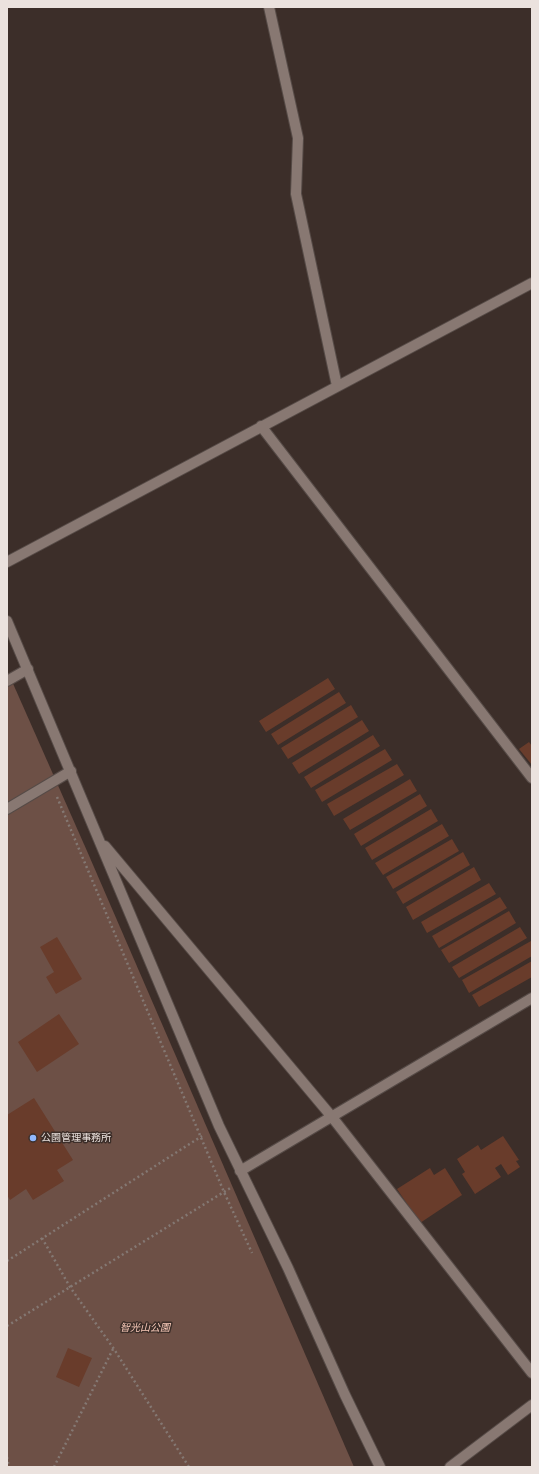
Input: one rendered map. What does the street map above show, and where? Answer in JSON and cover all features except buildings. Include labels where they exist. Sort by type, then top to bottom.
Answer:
[{"type":"street","points":[[269,7],[298,138],[296,194],[336,386]]},
{"type":"street","points":[[7,562],[532,283]]},
{"type":"street","points":[[261,426],[532,778]]},
{"type":"street","points":[[7,621],[219,1126],[380,1467]]},
{"type":"street","points":[[7,681],[28,669]]},
{"type":"street","points":[[7,809],[71,771]]},
{"type":"street","points":[[99,839],[332,1117],[532,1373]]},
{"type":"street","points":[[242,1175],[332,1117],[532,998]]},
{"type":"street","points":[[450,1467],[532,1405]]},
{"type":"path","points":[[51,794],[56,795],[59,799],[224,1192],[252,1253]]},
{"type":"path","points":[[7,1261],[219,1126]]},
{"type":"path","points":[[7,1326],[224,1192],[242,1175]]},
{"type":"path","points":[[42,1238],[70,1287],[114,1349],[189,1467]]},
{"type":"path","points":[[54,1467],[114,1349]]},
{"type":"path","points":[[7,1458],[9,1467]]},
{"type":"green space","name":"智光山公園","points":[[7,670],[87,851],[354,1467],[7,1467]]},
{"type":"place","name":"公園管理事務所","points":[[33,1138]]}]
